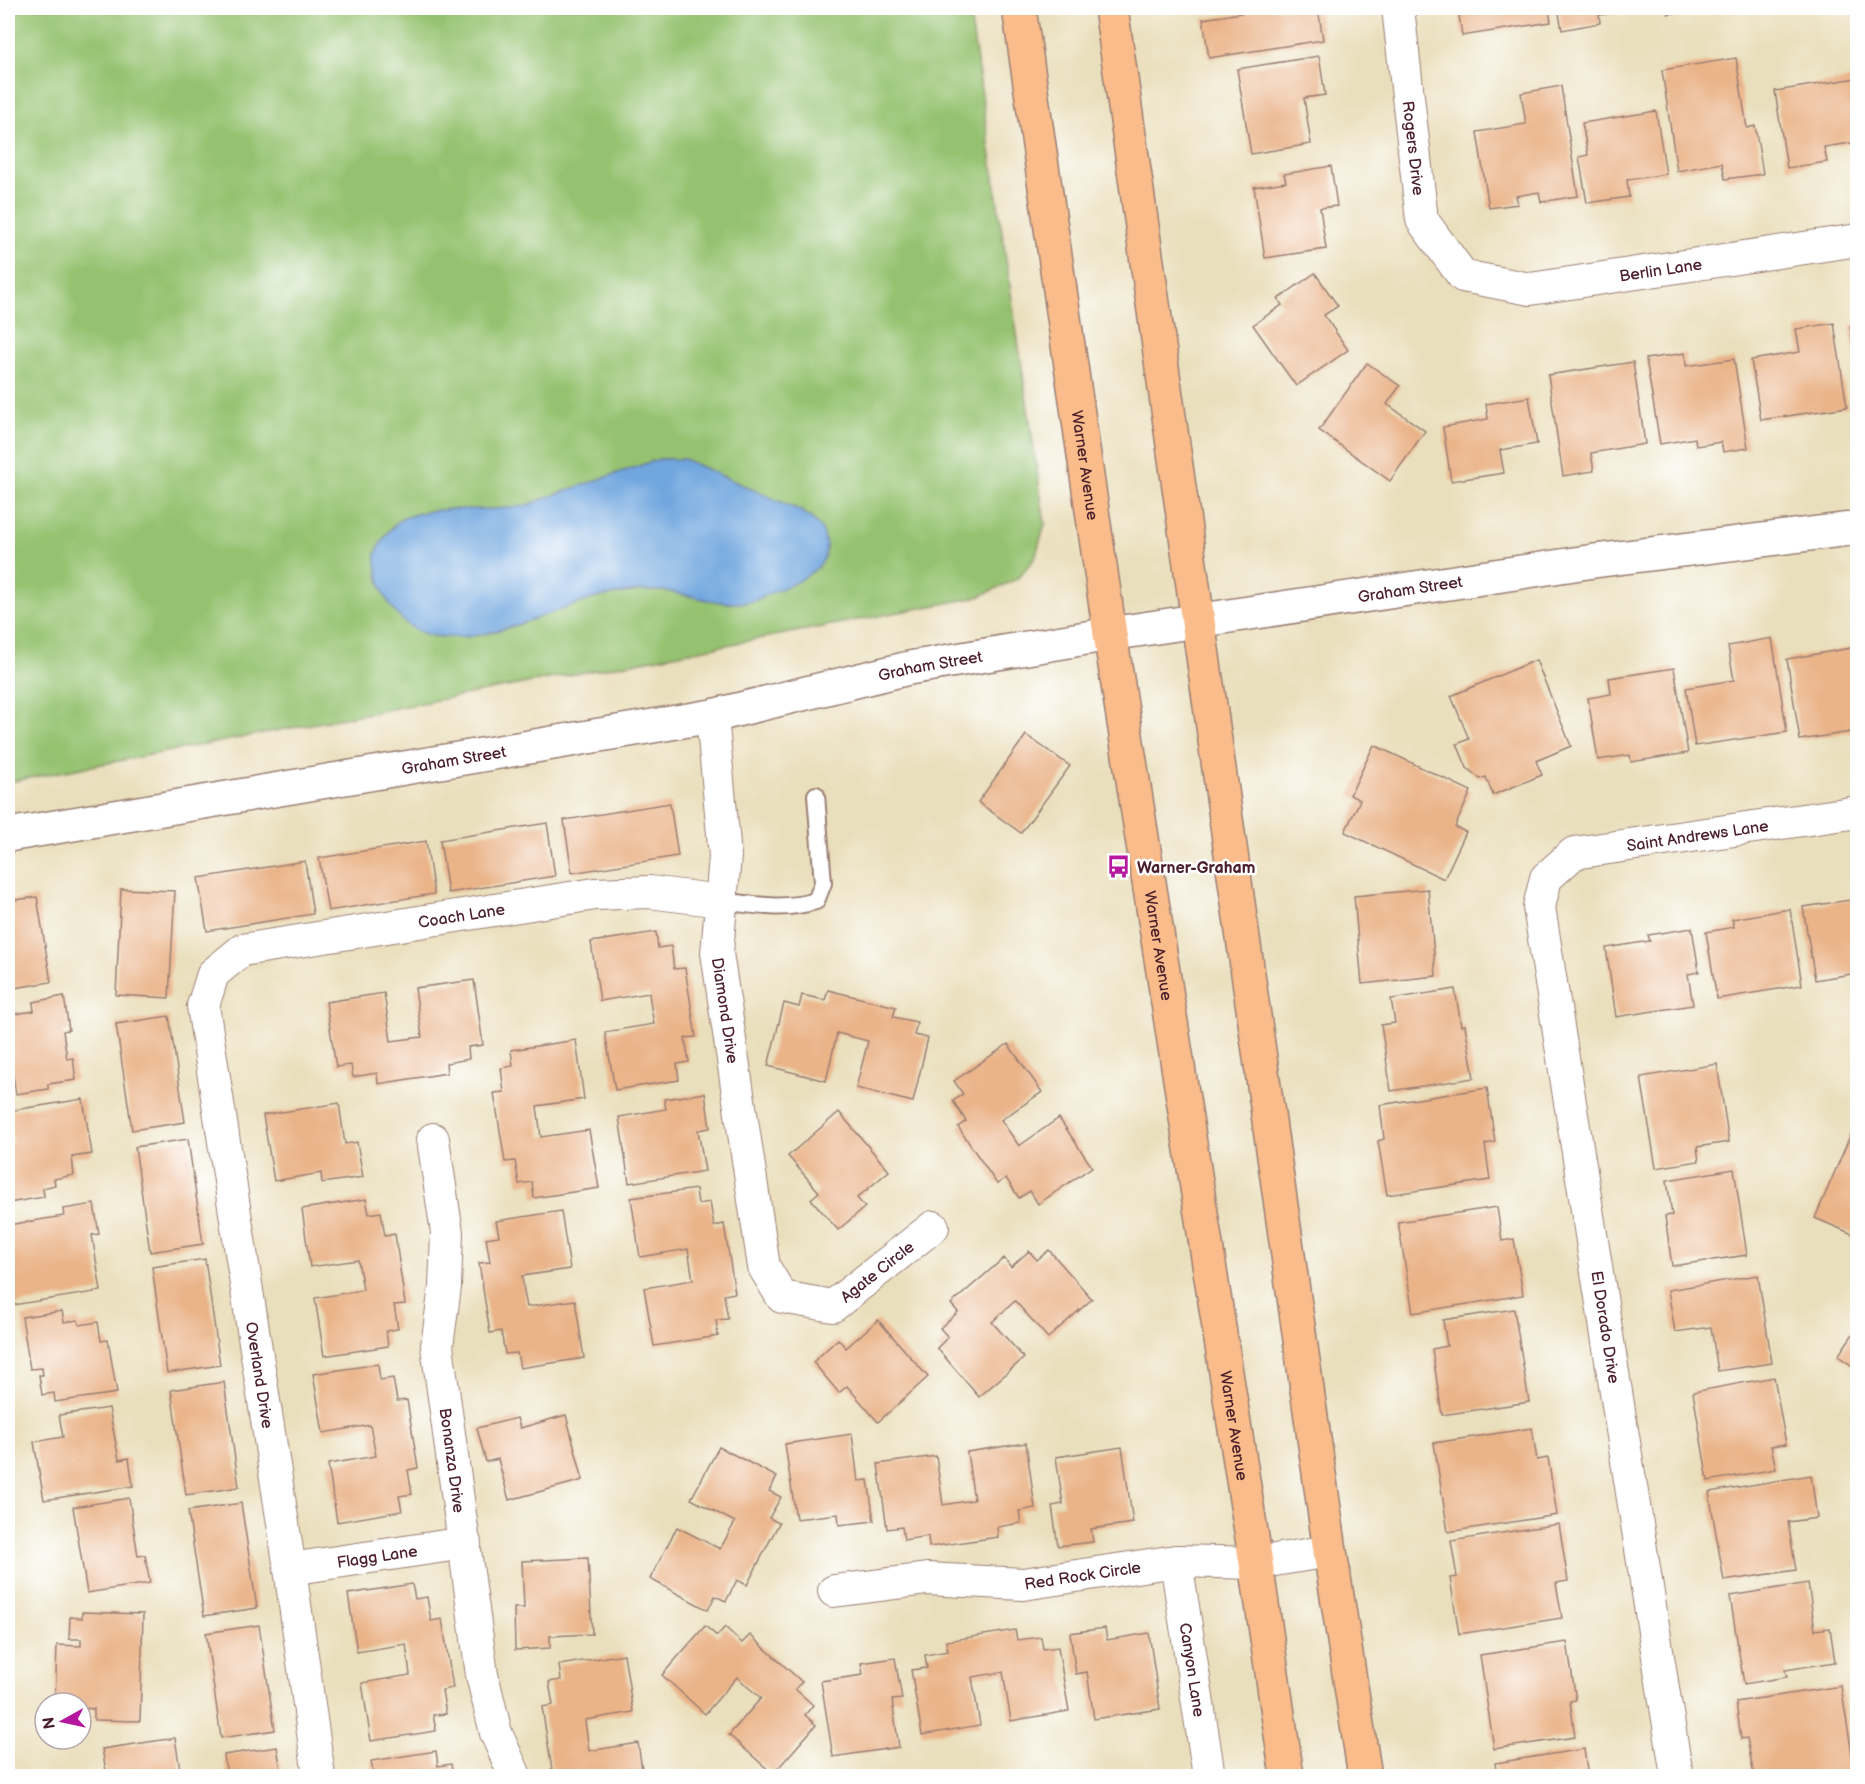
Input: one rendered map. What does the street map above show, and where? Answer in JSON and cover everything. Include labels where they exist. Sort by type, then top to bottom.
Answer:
[{"type":"main road","name":"Warner Avenue","points":[[1019,8],[1110,634],[1256,1563],[1287,1776]]},
{"type":"main road","points":[[1111,8],[1330,1551],[1365,1776]]},
{"type":"street","name":"Rogers Drive","points":[[1398,8],[1422,220],[1463,276]]},
{"type":"street","name":"Berlin Lane","points":[[1463,276],[1530,289],[1857,240]]},
{"type":"street","name":"Graham Street","points":[[8,835],[712,716],[909,668],[1110,634],[1594,561],[1857,528]]},
{"type":"street","name":"Diamond Drive","points":[[712,716],[725,856],[717,953],[764,1267],[782,1297]]},
{"type":"street","name":"Saint Andrews Lane","points":[[1546,878],[1574,853],[1857,812]]},
{"type":"street","name":"El Dorado Drive","points":[[1546,878],[1539,907],[1677,1776]]},
{"type":"street","name":"Coach Lane","points":[[213,974],[242,950],[595,894],[649,892],[721,901]]},
{"type":"street","name":"Overland Drive","points":[[213,974],[203,1006],[290,1569],[319,1776]]},
{"type":"street","name":"Bonanza Drive","points":[[433,1139],[447,1233],[445,1287],[437,1346],[482,1675],[496,1733],[515,1776]]},
{"type":"street","name":"Agate Circle","points":[[782,1297],[833,1306],[933,1227]]},
{"type":"street","name":"Flagg Lane","points":[[290,1569],[465,1543]]},
{"type":"street","name":"Red Rock Circle","points":[[834,1591],[927,1579],[1023,1584],[1176,1561],[1256,1563],[1330,1551]]},
{"type":"street","name":"Canyon Lane","points":[[1176,1561],[1209,1776]]},
{"type":"lane","points":[[721,901],[777,908],[796,907],[816,901],[822,883],[816,795]]},
{"type":"green space","points":[[8,8],[969,8],[1045,524],[1035,558],[1017,579],[978,597],[8,782]]},
{"type":"water","points":[[660,459],[684,459],[801,511],[815,521],[824,534],[826,551],[823,560],[813,571],[796,583],[747,602],[716,601],[662,591],[631,592],[594,599],[504,629],[458,637],[434,636],[412,627],[395,611],[383,591],[376,556],[385,536],[400,520],[431,511],[493,509],[527,505]]},
{"type":"building","points":[[1247,8],[1318,8],[1323,40],[1209,58],[1203,19],[1248,12]]},
{"type":"building","points":[[1458,8],[1549,8],[1551,22],[1462,36]]},
{"type":"building","points":[[1558,8],[1640,9],[1599,15],[1600,23],[1562,30]]},
{"type":"building","points":[[1667,8],[1699,8],[1700,9],[1668,14]]},
{"type":"building","points":[[1319,56],[1325,95],[1304,98],[1311,144],[1251,154],[1237,69]]},
{"type":"building","points":[[1736,58],[1747,128],[1755,126],[1763,174],[1725,179],[1722,163],[1677,171],[1662,70]]},
{"type":"building","points":[[1857,78],[1857,142],[1824,147],[1827,162],[1787,168],[1775,91]]},
{"type":"building","points":[[1561,86],[1578,196],[1541,202],[1539,192],[1516,196],[1518,204],[1489,208],[1477,132],[1526,124],[1521,93]]},
{"type":"building","points":[[1656,111],[1666,174],[1627,180],[1629,197],[1587,203],[1579,157],[1588,155],[1582,123]]},
{"type":"building","points":[[1331,166],[1337,206],[1320,208],[1326,249],[1265,258],[1254,187],[1286,182],[1284,174]]},
{"type":"building","points":[[1315,273],[1338,306],[1324,315],[1348,350],[1296,386],[1253,325],[1282,305],[1278,299]]},
{"type":"building","points":[[1834,323],[1847,407],[1761,420],[1751,360],[1800,352],[1796,329]]},
{"type":"building","points":[[1857,325],[1857,363],[1856,363],[1850,326]]},
{"type":"building","points":[[1685,353],[1686,366],[1734,359],[1748,448],[1723,452],[1721,442],[1696,446],[1695,438],[1660,444],[1646,359]]},
{"type":"building","points":[[1633,362],[1645,444],[1591,453],[1594,471],[1563,476],[1548,375]]},
{"type":"building","points":[[1367,363],[1400,386],[1387,404],[1425,431],[1390,481],[1319,430]]},
{"type":"building","points":[[1529,397],[1537,444],[1500,450],[1504,473],[1451,481],[1443,427],[1488,419],[1486,404]]},
{"type":"building","points":[[1772,638],[1787,732],[1695,746],[1686,688],[1734,680],[1728,646]]},
{"type":"building","points":[[1857,647],[1857,731],[1800,740],[1787,659]]},
{"type":"building","points":[[1536,660],[1571,746],[1536,761],[1542,775],[1493,795],[1486,777],[1480,779],[1467,768],[1457,744],[1469,739],[1451,696]]},
{"type":"building","points":[[1674,668],[1688,753],[1631,762],[1630,755],[1598,760],[1588,698],[1611,694],[1609,678]]},
{"type":"building","points":[[1026,735],[1070,766],[1021,833],[978,802]]},
{"type":"building","points":[[1374,745],[1471,791],[1455,827],[1466,832],[1444,879],[1345,832],[1360,800],[1350,795]]},
{"type":"building","points":[[670,803],[678,856],[572,873],[564,820]]},
{"type":"building","points":[[547,823],[555,876],[448,893],[440,840]]},
{"type":"building","points":[[426,841],[434,894],[328,911],[319,858]]},
{"type":"building","points":[[305,861],[313,914],[207,931],[198,878]]},
{"type":"building","points":[[121,889],[175,891],[169,998],[116,995]]},
{"type":"building","points":[[1428,889],[1436,976],[1362,984],[1354,896]]},
{"type":"building","points":[[37,897],[51,982],[8,989],[8,901]]},
{"type":"building","points":[[1857,899],[1857,973],[1815,980],[1803,907]]},
{"type":"building","points":[[1790,909],[1802,985],[1717,999],[1706,932],[1734,927],[1732,919]]},
{"type":"building","points":[[1692,928],[1699,972],[1688,974],[1693,1005],[1616,1017],[1606,948],[1650,941],[1648,935]]},
{"type":"building","points":[[656,932],[658,948],[671,946],[674,969],[685,968],[696,1037],[685,1038],[689,1062],[677,1064],[679,1080],[615,1090],[605,1032],[654,1024],[649,993],[600,1001],[591,942]]},
{"type":"building","points":[[474,980],[483,1045],[468,1047],[469,1059],[446,1063],[447,1073],[378,1084],[377,1073],[353,1077],[351,1065],[336,1067],[326,1002],[384,993],[391,1041],[422,1037],[415,988]]},
{"type":"building","points":[[1455,989],[1461,1026],[1465,1025],[1474,1078],[1391,1091],[1381,1025],[1395,1023],[1391,999]]},
{"type":"building","points":[[828,990],[896,1007],[893,1017],[917,1022],[914,1035],[928,1038],[913,1102],[856,1088],[868,1041],[837,1033],[826,1081],[768,1066],[784,1003],[799,1007],[802,995],[825,1000]]},
{"type":"building","points":[[64,996],[69,1030],[63,1031],[67,1059],[73,1058],[76,1080],[48,1084],[48,1089],[16,1094],[12,1070],[8,1071],[8,1015],[34,1011],[33,1002]]},
{"type":"building","points":[[169,1016],[185,1122],[132,1130],[116,1024]]},
{"type":"building","points":[[576,1040],[584,1099],[537,1106],[541,1137],[589,1130],[599,1188],[534,1198],[532,1182],[519,1184],[515,1161],[505,1162],[494,1093],[504,1092],[501,1068],[513,1066],[511,1050]]},
{"type":"building","points":[[1008,1044],[1042,1092],[1001,1120],[1019,1146],[1059,1118],[1092,1167],[1038,1204],[1030,1191],[1019,1198],[1006,1178],[997,1184],[958,1127],[966,1121],[953,1101],[963,1094],[954,1081]]},
{"type":"building","points":[[1717,1064],[1729,1142],[1697,1147],[1699,1161],[1656,1168],[1641,1077]]},
{"type":"building","points":[[1487,1088],[1495,1142],[1485,1144],[1490,1180],[1387,1195],[1378,1141],[1384,1139],[1380,1105]]},
{"type":"building","points":[[705,1093],[710,1128],[698,1130],[705,1171],[629,1183],[619,1117],[666,1109],[664,1099]]},
{"type":"building","points":[[83,1099],[92,1154],[72,1157],[74,1175],[54,1179],[55,1185],[43,1188],[44,1197],[8,1203],[8,1144],[13,1143],[12,1136],[8,1137],[8,1111]]},
{"type":"building","points":[[339,1103],[345,1144],[357,1142],[363,1177],[322,1183],[321,1173],[274,1181],[263,1115]]},
{"type":"building","points":[[839,1112],[889,1171],[857,1198],[865,1207],[838,1230],[811,1199],[819,1192],[788,1156]]},
{"type":"building","points":[[1851,1134],[1857,1137],[1857,1236],[1815,1218]]},
{"type":"building","points":[[188,1139],[203,1244],[150,1252],[135,1147]]},
{"type":"building","points":[[1734,1169],[1747,1255],[1672,1266],[1665,1216],[1672,1215],[1667,1180]]},
{"type":"building","points":[[696,1189],[698,1204],[710,1202],[714,1226],[724,1224],[735,1293],[724,1295],[728,1319],[716,1320],[718,1336],[654,1346],[644,1288],[693,1280],[688,1249],[640,1257],[631,1198]]},
{"type":"building","points":[[366,1199],[369,1214],[381,1212],[385,1236],[395,1234],[405,1304],[394,1305],[398,1329],[386,1331],[388,1346],[324,1356],[315,1298],[363,1290],[358,1260],[310,1267],[302,1209]]},
{"type":"building","points":[[94,1204],[99,1234],[92,1235],[101,1291],[13,1305],[8,1268],[8,1225],[64,1216],[63,1209]]},
{"type":"building","points":[[1497,1207],[1502,1241],[1514,1239],[1523,1295],[1413,1313],[1398,1222]]},
{"type":"building","points":[[561,1211],[570,1269],[522,1276],[524,1292],[527,1307],[575,1300],[584,1358],[520,1368],[517,1353],[505,1354],[501,1331],[490,1333],[479,1263],[490,1262],[486,1238],[499,1236],[496,1221]]},
{"type":"building","points":[[1049,1250],[1092,1299],[1048,1338],[1015,1301],[992,1322],[1024,1358],[979,1397],[937,1348],[948,1337],[940,1328],[958,1312],[951,1304],[1004,1258],[1011,1267],[1029,1251],[1037,1260]]},
{"type":"building","points":[[205,1259],[220,1365],[167,1373],[152,1267]]},
{"type":"building","points":[[1758,1275],[1772,1363],[1718,1371],[1711,1327],[1675,1332],[1668,1290]]},
{"type":"building","points":[[1514,1309],[1529,1402],[1442,1415],[1432,1349],[1447,1346],[1443,1320]]},
{"type":"building","points":[[62,1311],[64,1322],[78,1320],[80,1325],[98,1322],[101,1341],[108,1340],[117,1393],[55,1402],[54,1393],[42,1395],[39,1375],[43,1375],[42,1368],[30,1369],[22,1317]]},
{"type":"building","points":[[878,1320],[928,1377],[878,1422],[847,1386],[839,1393],[813,1362],[838,1339],[846,1348]]},
{"type":"building","points":[[1857,1328],[1857,1369],[1838,1356]]},
{"type":"building","points":[[378,1364],[380,1380],[393,1378],[397,1401],[407,1400],[418,1468],[408,1470],[412,1494],[399,1496],[402,1511],[337,1522],[328,1464],[376,1456],[370,1425],[323,1433],[313,1374]]},
{"type":"building","points":[[1774,1377],[1786,1444],[1771,1446],[1776,1469],[1708,1481],[1693,1392]]},
{"type":"building","points":[[224,1382],[239,1487],[186,1495],[171,1390]]},
{"type":"building","points":[[109,1408],[119,1460],[129,1458],[133,1486],[44,1500],[34,1442],[63,1437],[59,1415]]},
{"type":"building","points":[[566,1415],[583,1480],[509,1500],[498,1459],[486,1462],[477,1428],[517,1418],[520,1428]]},
{"type":"building","points":[[1532,1428],[1537,1460],[1548,1458],[1557,1515],[1448,1532],[1434,1443]]},
{"type":"building","points":[[852,1434],[858,1481],[868,1480],[874,1521],[839,1525],[838,1514],[796,1519],[785,1444]]},
{"type":"building","points":[[1026,1443],[1035,1508],[1019,1511],[1021,1523],[997,1527],[998,1537],[929,1547],[928,1536],[904,1540],[902,1527],[887,1529],[878,1464],[936,1456],[943,1505],[974,1500],[967,1452]]},
{"type":"building","points":[[719,1447],[777,1477],[769,1491],[781,1497],[769,1518],[779,1523],[747,1585],[737,1580],[726,1601],[715,1596],[708,1610],[650,1579],[677,1527],[720,1549],[735,1522],[691,1499]]},
{"type":"building","points":[[1122,1447],[1133,1523],[1091,1529],[1093,1542],[1058,1546],[1052,1506],[1063,1504],[1056,1457]]},
{"type":"building","points":[[1811,1475],[1817,1518],[1788,1522],[1796,1570],[1724,1581],[1709,1492]]},
{"type":"building","points":[[129,1498],[138,1556],[145,1555],[150,1583],[87,1593],[73,1507]]},
{"type":"building","points":[[241,1503],[257,1608],[204,1616],[188,1511]]},
{"type":"building","points":[[1559,1524],[1568,1581],[1556,1583],[1562,1618],[1459,1634],[1450,1578],[1457,1577],[1451,1541]]},
{"type":"building","points":[[588,1558],[592,1634],[550,1636],[550,1648],[515,1650],[514,1608],[524,1608],[522,1561]]},
{"type":"building","points":[[1808,1583],[1815,1630],[1830,1628],[1835,1662],[1785,1670],[1787,1677],[1744,1684],[1730,1596]]},
{"type":"building","points":[[412,1584],[415,1599],[427,1597],[431,1621],[442,1619],[453,1688],[442,1690],[446,1714],[433,1715],[436,1731],[371,1741],[362,1683],[410,1675],[406,1644],[357,1652],[348,1594]]},
{"type":"building","points":[[82,1612],[143,1614],[140,1721],[94,1720],[93,1691],[55,1691],[57,1645],[81,1646],[81,1639],[69,1639],[70,1617],[82,1618]]},
{"type":"building","points":[[259,1625],[275,1730],[221,1738],[206,1633]]},
{"type":"building","points":[[705,1626],[717,1636],[725,1627],[742,1643],[750,1635],[802,1682],[795,1689],[813,1705],[805,1715],[816,1725],[773,1774],[729,1735],[761,1698],[737,1677],[705,1714],[662,1675]]},
{"type":"building","points":[[1105,1628],[1107,1640],[1149,1633],[1160,1709],[1094,1719],[1087,1672],[1076,1674],[1070,1633]]},
{"type":"building","points":[[1015,1630],[1017,1640],[1041,1637],[1043,1649],[1058,1647],[1069,1711],[1011,1721],[1003,1672],[972,1677],[980,1725],[922,1735],[911,1670],[927,1668],[925,1655],[948,1651],[946,1641]]},
{"type":"building","points":[[1567,1642],[1576,1700],[1570,1701],[1575,1737],[1494,1749],[1480,1655]]},
{"type":"building","points":[[624,1654],[633,1712],[585,1720],[589,1751],[638,1743],[643,1776],[553,1776],[542,1707],[553,1705],[549,1682],[561,1680],[559,1665]]},
{"type":"building","points":[[895,1658],[902,1699],[892,1700],[899,1747],[833,1757],[821,1681],[863,1675],[861,1663]]},
{"type":"building","points":[[1841,1686],[1855,1773],[1836,1776],[1754,1776],[1747,1738],[1741,1739],[1736,1702]]},
{"type":"building","points":[[175,1738],[181,1776],[107,1776],[102,1749]]},
{"type":"building","points":[[277,1747],[282,1776],[227,1776],[224,1755]]},
{"type":"building","points":[[1584,1749],[1588,1776],[1497,1776],[1495,1763]]},
{"type":"building","points":[[436,1751],[438,1766],[451,1764],[453,1776],[374,1776],[371,1761]]},
{"type":"place","name":"Warner-Graham","points":[[1119,867]]}]
